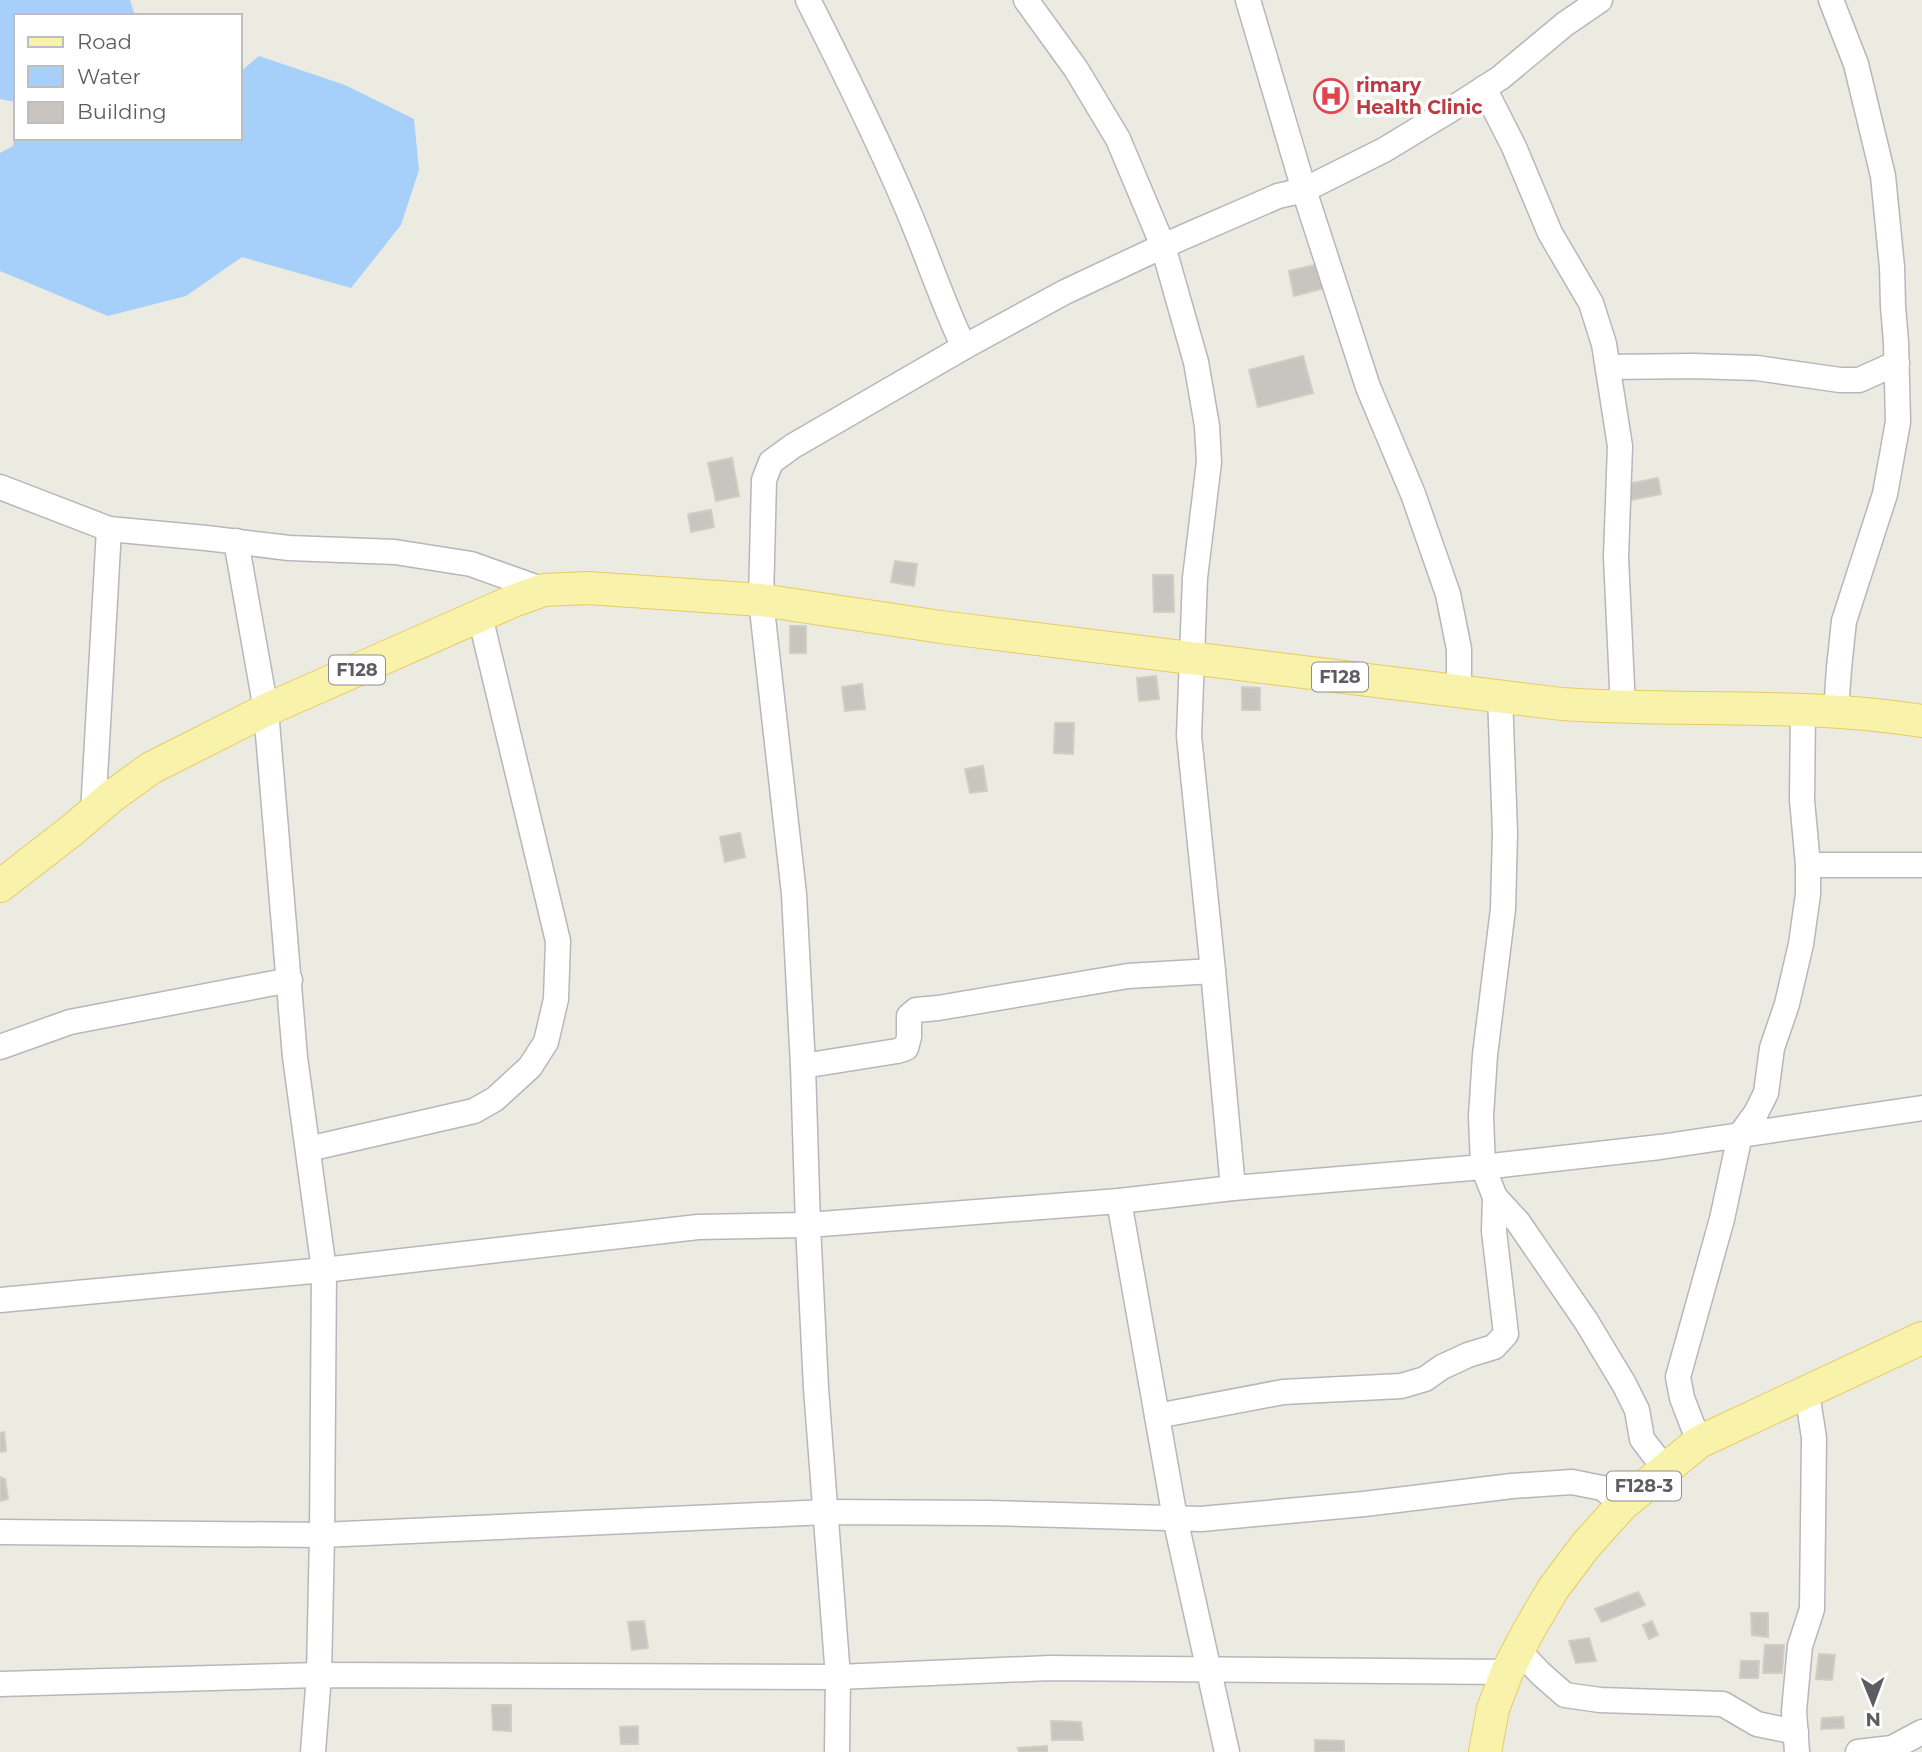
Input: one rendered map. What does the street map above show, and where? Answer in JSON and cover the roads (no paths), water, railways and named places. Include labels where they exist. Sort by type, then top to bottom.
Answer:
[{"type":"main road","name":"F128","points":[[0,886],[150,768],[266,710],[513,601],[544,590],[587,588],[761,600],[941,627],[1562,704],[1623,708],[1803,710],[1922,721]]},
{"type":"main road","name":"F128-3","points":[[1485,1752],[1493,1709],[1513,1661],[1553,1588],[1586,1545],[1623,1504],[1699,1442],[1922,1338]]},
{"type":"street","points":[[808,0],[867,116],[908,210],[947,312],[964,347]]},
{"type":"street","points":[[1026,0],[1076,69],[1118,139],[1163,246],[1195,362],[1207,426],[1209,462],[1195,578],[1189,736],[1233,1188]]},
{"type":"street","points":[[1248,0],[1304,190],[1368,387],[1413,494],[1448,594],[1459,649],[1459,690]]},
{"type":"street","points":[[837,1752],[838,1677],[808,1225],[794,894],[761,600],[764,480],[771,462],[793,446],[964,347],[1065,292],[1278,196],[1304,190],[1384,150],[1500,78],[1565,24],[1600,0]]},
{"type":"street","points":[[1831,0],[1856,64],[1883,176],[1892,267],[1898,422],[1885,494],[1844,621],[1836,712]]},
{"type":"street","points":[[1484,88],[1514,147],[1550,233],[1591,303],[1604,344],[1620,446],[1616,557],[1623,708]]},
{"type":"street","points":[[1608,367],[1745,368],[1859,380],[1897,363]]},
{"type":"street","points":[[0,487],[109,529],[289,548],[396,552],[471,564],[544,590]]},
{"type":"street","points":[[93,813],[109,529]]},
{"type":"street","points":[[236,541],[266,710],[295,1057],[324,1270],[319,1675],[313,1752]]},
{"type":"street","points":[[308,1149],[474,1111],[495,1099],[530,1067],[546,1042],[556,999],[558,941],[480,616]]},
{"type":"street","points":[[1500,695],[1505,832],[1503,909],[1485,1055],[1481,1116],[1483,1167],[1495,1197],[1518,1222],[1586,1321],[1624,1384],[1637,1410],[1642,1439],[1665,1469]]},
{"type":"street","points":[[1699,1442],[1682,1398],[1678,1377],[1722,1219],[1740,1135],[1766,1093],[1772,1048],[1787,1004],[1801,944],[1808,894],[1802,800],[1803,710]]},
{"type":"street","points":[[1808,865],[1922,865]]},
{"type":"street","points":[[803,1066],[906,1048],[909,1016],[916,1010],[1128,976],[1213,971]]},
{"type":"street","points":[[0,1047],[70,1022],[290,981]]},
{"type":"street","points":[[0,1300],[324,1270],[698,1227],[808,1225],[1483,1167],[1660,1147],[1922,1108]]},
{"type":"street","points":[[1157,1416],[1283,1392],[1401,1386],[1425,1379],[1459,1359],[1494,1347],[1506,1335],[1494,1231],[1495,1197]]},
{"type":"street","points":[[1119,1200],[1175,1518],[1227,1752]]},
{"type":"street","points":[[0,1684],[319,1675],[838,1677],[1050,1668],[1208,1669],[1513,1661],[1541,1674],[1565,1695],[1600,1700],[1723,1704],[1796,1742],[1794,1711],[1800,1646],[1812,1609],[1814,1438],[1807,1393]]},
{"type":"street","points":[[0,1532],[322,1535],[825,1512],[1201,1519],[1572,1482],[1602,1488],[1623,1504]]},
{"type":"street","points":[[1858,1752],[1892,1748],[1922,1732]]},
{"type":"water","points":[[0,0],[130,0],[134,14],[14,14],[14,102],[0,99]]},
{"type":"water","points":[[259,56],[345,85],[414,119],[419,170],[401,225],[351,288],[242,257],[186,296],[108,316],[0,271],[0,153],[13,146],[14,138],[242,140],[242,70]]},
{"type":"place","name":"rimary Health Clinic","points":[[1331,96]]}]
